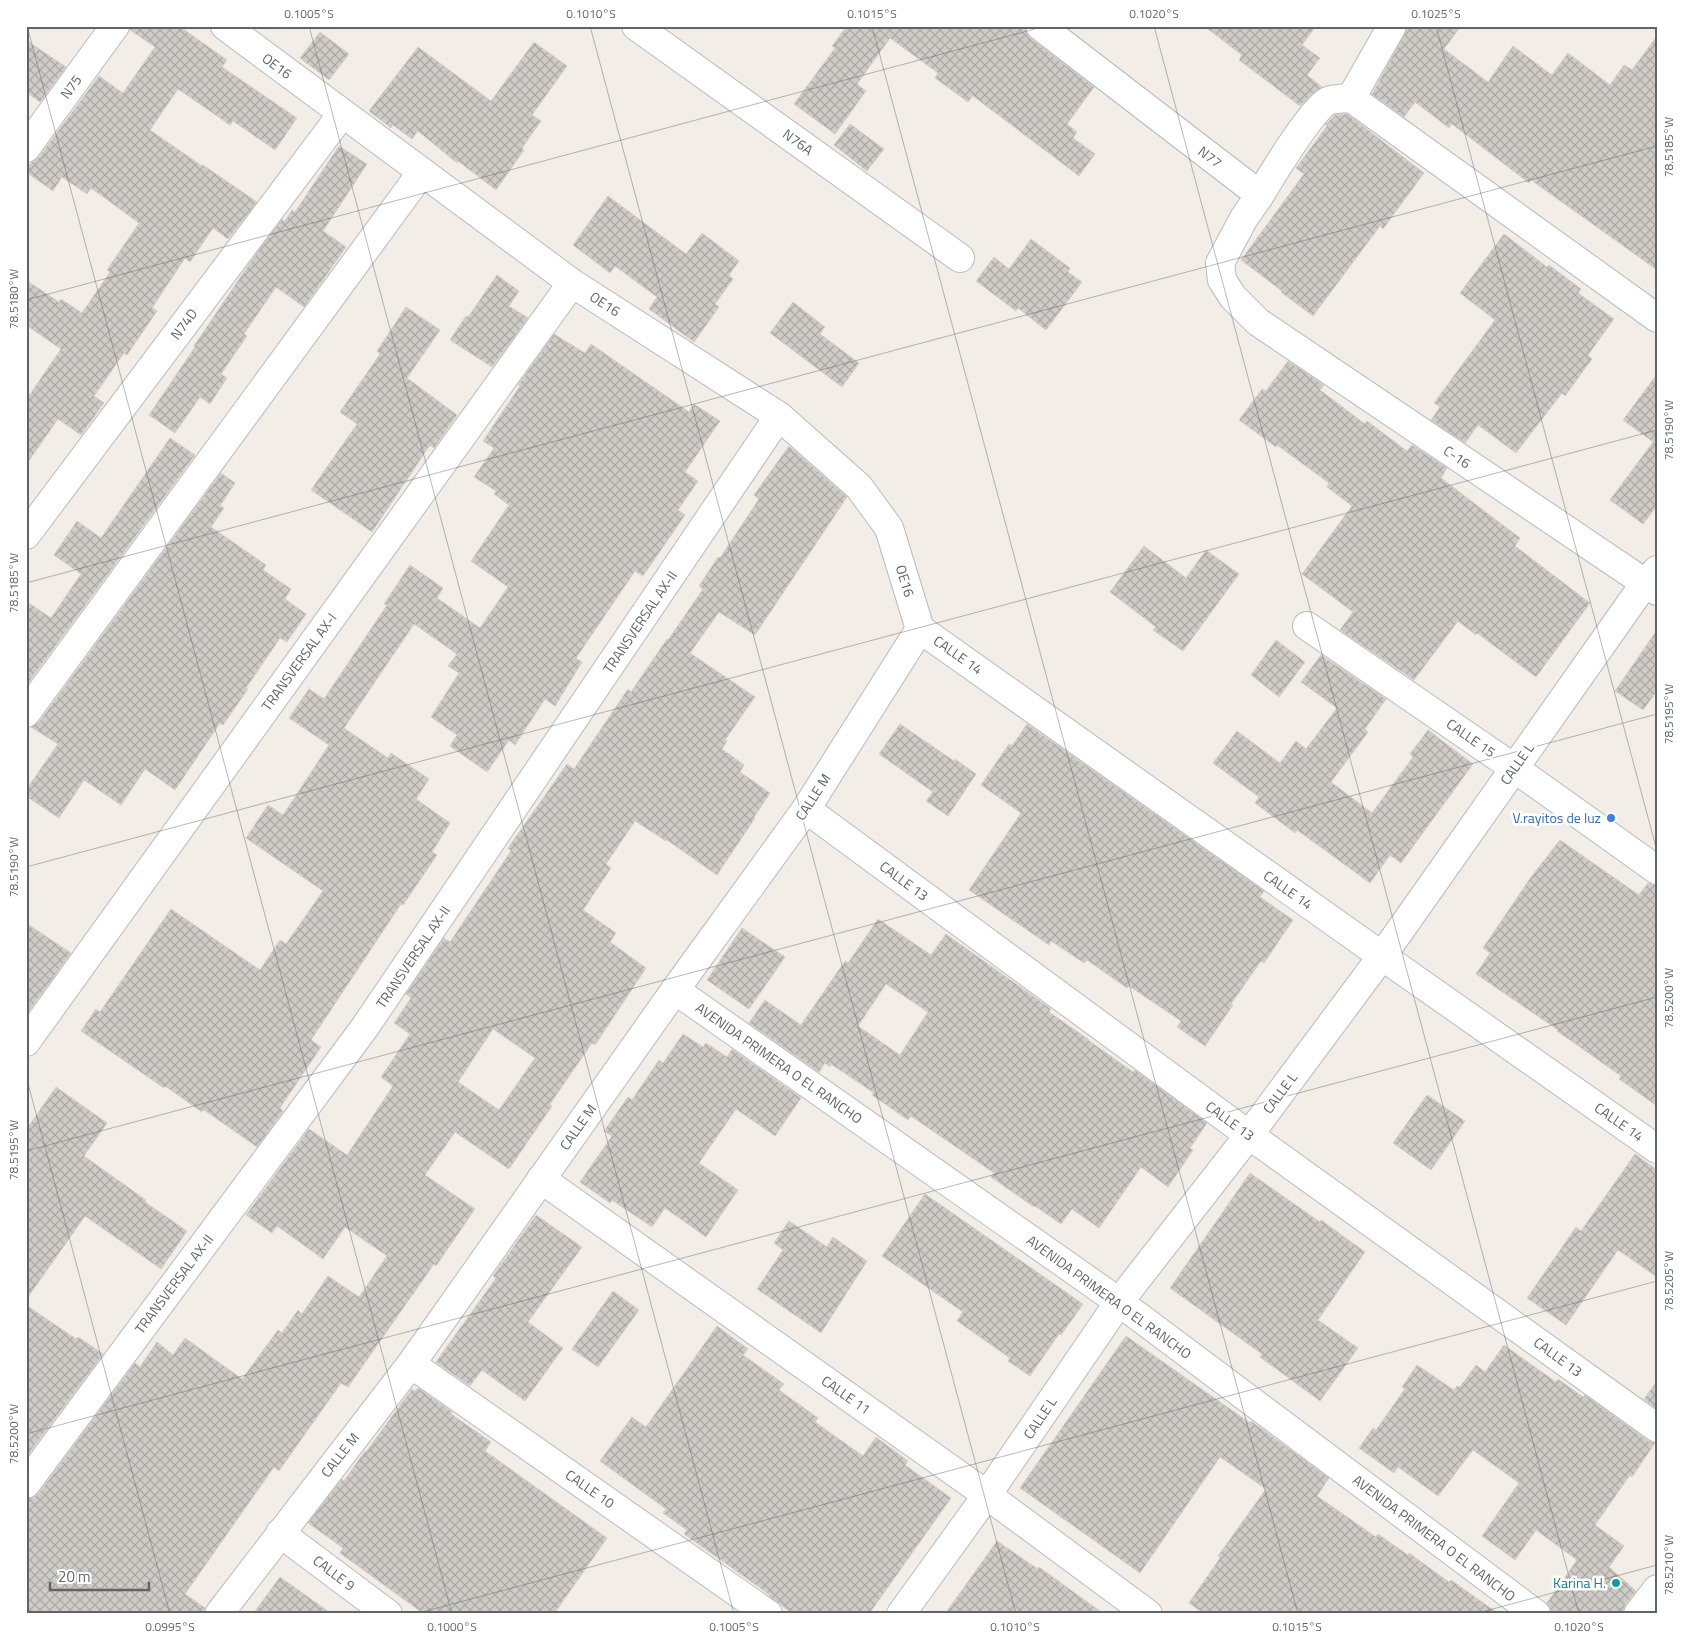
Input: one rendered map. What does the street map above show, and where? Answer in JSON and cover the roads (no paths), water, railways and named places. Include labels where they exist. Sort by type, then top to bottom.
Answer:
[{"type":"street","name":"N75","points":[[26,148],[116,26]]},
{"type":"street","name":"OE16","points":[[225,26],[572,283],[779,416],[859,487],[889,528],[920,629]]},
{"type":"street","name":"N76A","points":[[636,26],[960,258]]},
{"type":"street","name":"N77","points":[[1040,26],[1260,195]]},
{"type":"street","points":[[1351,98],[1392,26]]},
{"type":"street","points":[[1260,195],[1277,165],[1316,111],[1327,101],[1351,98],[1657,318]]},
{"type":"street","name":"N74D","points":[[26,535],[342,114]]},
{"type":"street","points":[[26,713],[422,172]]},
{"type":"street","name":"C-16","points":[[1260,195],[1244,218],[1220,263],[1222,280],[1233,297],[1258,322],[1653,581]]},
{"type":"street","name":"TRANSVERSAL AX-I","points":[[26,1042],[572,283]]},
{"type":"street","name":"TRANSVERSAL AX-II","points":[[26,1484],[365,1028],[779,416]]},
{"type":"street","name":"CALLE L","points":[[901,1614],[987,1495],[1119,1302],[1249,1135],[1382,956],[1514,768],[1653,581]]},
{"type":"street","name":"CALLE 15","points":[[1307,626],[1514,768],[1657,870]]},
{"type":"street","name":"CALLE M","points":[[219,1614],[411,1364],[675,990],[806,809],[920,629]]},
{"type":"street","name":"CALLE 14","points":[[920,629],[1657,1148]]},
{"type":"street","name":"CALLE 13","points":[[806,809],[1249,1135],[1657,1428]]},
{"type":"street","name":"AVENIDA PRIMERA O EL RANCHO","points":[[675,990],[1119,1302],[1536,1614]]},
{"type":"street","name":"CALLE 11","points":[[542,1179],[987,1495],[1148,1614]]},
{"type":"street","name":"CALLE 10","points":[[411,1364],[768,1614]]},
{"type":"street","name":"CALLE 9","points":[[280,1533],[388,1614]]},
{"type":"street","points":[[1638,1614],[1657,1589]]},
{"type":"place","name":"V.rayitos de luz","points":[[1611,818]]},
{"type":"place","name":"Karina H.","points":[[1616,1583]]}]
